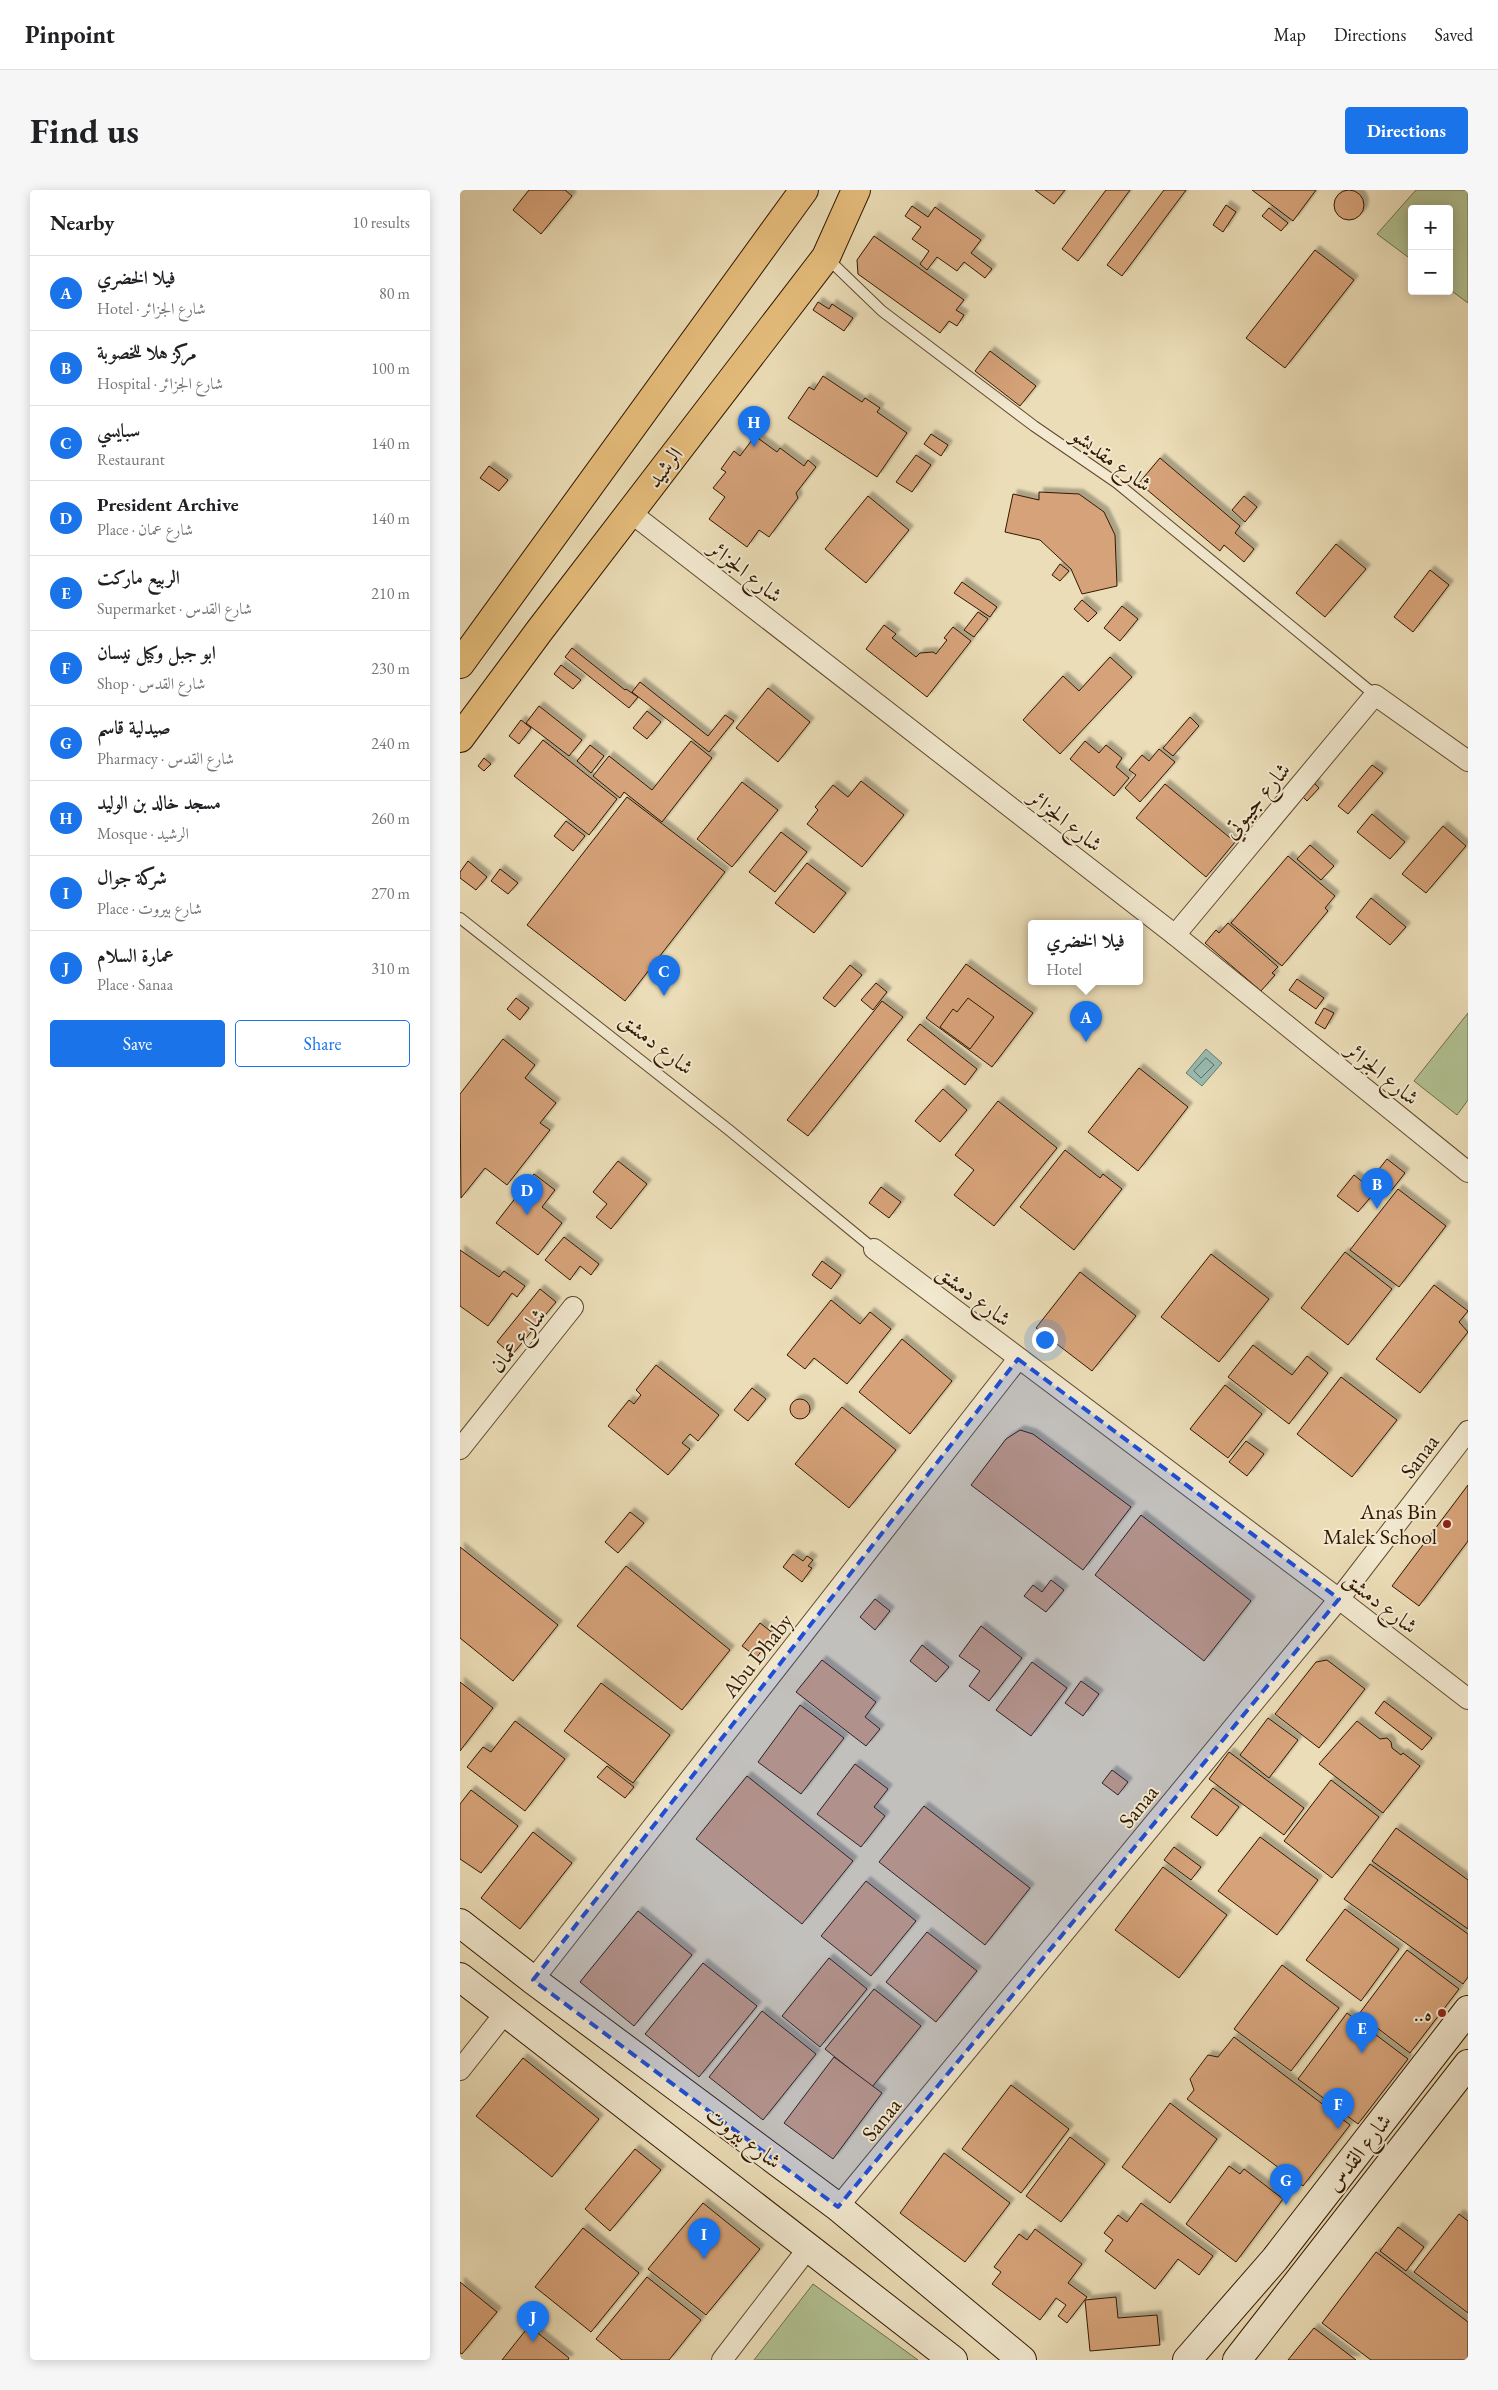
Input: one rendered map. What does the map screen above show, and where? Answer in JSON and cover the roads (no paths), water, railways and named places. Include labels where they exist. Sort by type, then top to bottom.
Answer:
[{"type":"main road","points":[[460,664],[804,190]]},
{"type":"main road","name":"الرشيد","points":[[460,738],[630,512],[826,257],[856,190]]},
{"type":"main road","name":"شارع بيروت","points":[[460,1923],[533,1980],[838,2207],[1022,2360]]},
{"type":"main road","name":"شارع بيروت","points":[[460,1977],[953,2360]]},
{"type":"main road","name":"شارع القدس","points":[[1187,2360],[1275,2259],[1468,2010]]},
{"type":"main road","name":"شارع القدس","points":[[1237,2360],[1468,2064]]},
{"type":"street","name":"شارع الجزائر","points":[[630,512],[1175,935],[1468,1172]]},
{"type":"street","points":[[1374,695],[1468,761]]},
{"type":"street","name":"شارع جيبوتي","points":[[1175,935],[1374,695]]},
{"type":"street","name":"شارع دمشق","points":[[874,1249],[1339,1599],[1468,1699]]},
{"type":"street","name":"شارع عمان","points":[[460,1449],[573,1307]]},
{"type":"street","name":"Abu Dhaby","points":[[533,1980],[1018,1359]]},
{"type":"street","name":"Sanaa","points":[[838,2207],[1339,1599],[1468,1430]]},
{"type":"street","points":[[460,2070],[505,2013]]},
{"type":"street","points":[[722,2360],[809,2247]]},
{"type":"lane","name":"شارع مقديشو","points":[[826,257],[829,262],[882,311],[1034,426],[1112,478],[1374,695]]},
{"type":"lane","name":"شارع دمشق","points":[[460,918],[721,1124],[874,1249]]},
{"type":"water","points":[[1206,1049],[1222,1063],[1202,1086],[1186,1073]]},
{"type":"place","name":"مسجد خالد بن الوليد","points":[[754,447]]},
{"type":"place","name":"سبايسي","points":[[664,996]]},
{"type":"place","name":"فيلا الخضري","points":[[1086,1042]]},
{"type":"place","name":"مركز هلا للخصوبة","points":[[1377,1209]]},
{"type":"place","name":"President Archive","points":[[527,1215]]},
{"type":"place","name":"Anas Bin Malek School","points":[[1447,1524]]},
{"type":"place","name":"..ه","points":[[1442,2013]]},
{"type":"place","name":"الربيع ماركت","points":[[1362,2053]]},
{"type":"place","name":"ابو جبل وكيل نيسان","points":[[1338,2129]]},
{"type":"place","name":"صيدلية قاسم","points":[[1286,2205]]},
{"type":"place","name":"شركة جوال","points":[[704,2259]]},
{"type":"place","name":"عمارة السلام","points":[[533,2342]]}]
